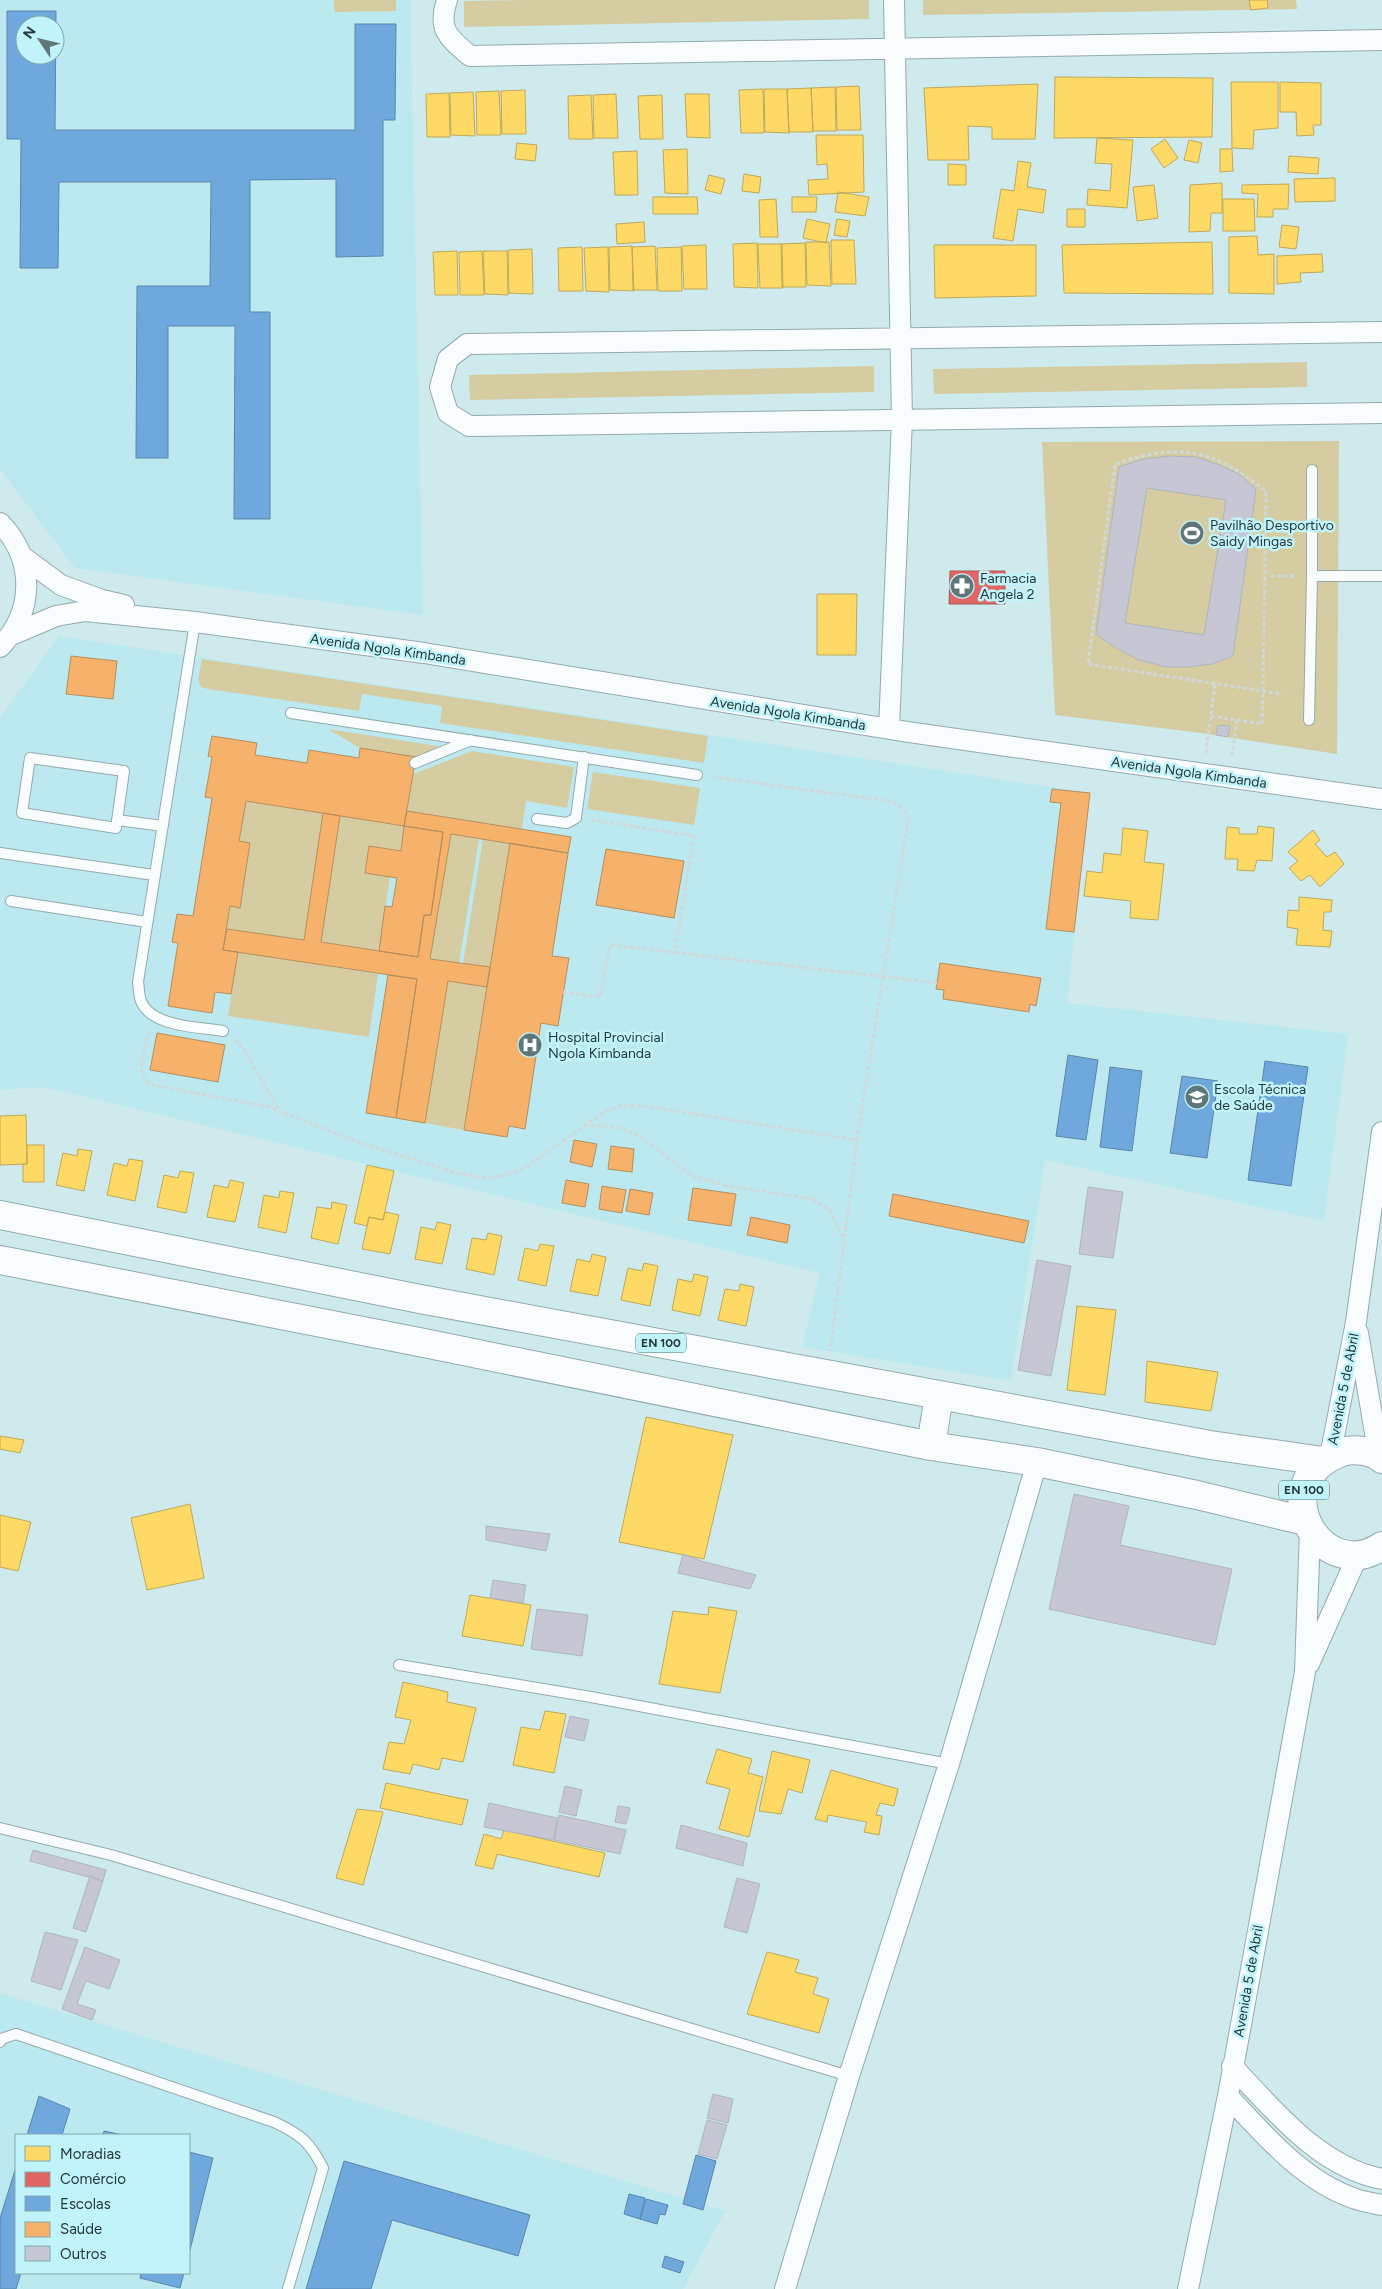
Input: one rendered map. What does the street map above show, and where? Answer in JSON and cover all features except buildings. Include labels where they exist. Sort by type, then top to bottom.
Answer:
[{"type":"main road","name":"EN 100","points":[[0,1215],[410,1297],[1210,1446],[1326,1459],[1346,1451],[1363,1451],[1381,1458]]},
{"type":"main road","name":"EN 100","points":[[0,1260],[429,1344],[931,1446],[1037,1462],[1197,1495],[1308,1525]]},
{"type":"main road","points":[[931,1446],[939,1395]]},
{"type":"main road","name":"EN 100","points":[[1308,1525],[1302,1508],[1307,1482],[1326,1459]]},
{"type":"main road","points":[[1308,1525],[1322,1544],[1339,1553],[1370,1550]]},
{"type":"street","points":[[446,0],[442,16],[449,38],[470,56],[1382,40]]},
{"type":"street","points":[[889,729],[902,419],[894,0]]},
{"type":"street","points":[[1382,332],[467,344],[448,359],[440,387],[448,413],[469,426],[1382,413]]},
{"type":"street","points":[[0,523],[12,535],[22,557],[27,580],[24,609],[6,641]]},
{"type":"street","points":[[22,557],[62,585],[102,600],[195,622]]},
{"type":"street","points":[[6,641],[56,616],[86,611],[195,622]]},
{"type":"street","name":"Avenida Ngola Kimbanda","points":[[195,622],[433,654],[889,729],[1382,799]]},
{"type":"street","name":"Avenida 5 de Abril","points":[[1326,1459],[1356,1322],[1382,1132]]},
{"type":"street","name":"Avenida 5 de Abril","points":[[1356,1322],[1381,1458]]},
{"type":"street","points":[[785,2289],[849,2076],[949,1764],[1037,1462]]},
{"type":"street","name":"Avenida 5 de Abril","points":[[1188,2289],[1228,2096],[1305,1672],[1308,1525]]},
{"type":"street","name":"Avenida 5 de Abril","points":[[1305,1672],[1370,1550]]},
{"type":"street","points":[[1232,2066],[1312,2145],[1340,2165],[1364,2176],[1382,2179]]},
{"type":"street","points":[[1228,2096],[1270,2140],[1297,2164],[1328,2187],[1356,2200],[1382,2205]]},
{"type":"lane","points":[[1309,720],[1312,470]]},
{"type":"lane","points":[[1312,576],[1382,576]]},
{"type":"lane","points":[[195,622],[138,982],[141,1002],[152,1015],[161,1021],[223,1031]]},
{"type":"lane","points":[[290,713],[697,775]]},
{"type":"lane","points":[[415,763],[472,740]]},
{"type":"lane","points":[[537,819],[566,823],[576,818],[584,757]]},
{"type":"lane","points":[[30,758],[124,771],[117,820],[116,828],[22,814],[30,758]]},
{"type":"lane","points":[[117,820],[163,826]]},
{"type":"lane","points":[[0,853],[154,875]]},
{"type":"lane","points":[[12,901],[147,922]]},
{"type":"lane","points":[[399,1665],[591,1697],[949,1764]]},
{"type":"lane","points":[[0,1828],[111,1855],[849,2076]]},
{"type":"lane","points":[[0,2042],[16,2034],[274,2122],[298,2133],[314,2151],[323,2168],[288,2289]]},
{"type":"path","points":[[1210,716],[1262,724],[1263,691],[1266,491],[1241,472],[1219,460],[1196,453],[1170,451],[1143,455],[1116,464],[1088,664],[1215,684],[1263,691],[1282,694]]},
{"type":"path","points":[[1270,576],[1312,576]]},
{"type":"path","points":[[1208,734],[1215,684]]},
{"type":"path","points":[[1229,778],[1237,720]]},
{"type":"path","points":[[697,775],[889,801],[899,805],[906,811],[908,820],[858,1140],[826,1374]]},
{"type":"path","points":[[576,818],[694,836],[675,953]]},
{"type":"path","points":[[564,992],[600,997],[610,945],[937,983]]},
{"type":"path","points":[[152,1015],[141,1072],[143,1079],[149,1084],[235,1099],[279,1111],[361,1143],[457,1173],[483,1178],[502,1176],[527,1167],[584,1125],[604,1112],[620,1106],[644,1106],[858,1140]]},
{"type":"path","points":[[223,1031],[237,1040],[244,1049],[279,1111]]},
{"type":"path","points":[[584,1125],[620,1128],[640,1136],[692,1176],[728,1186],[813,1199],[830,1210],[844,1240]]},
{"type":"shaded area","points":[[0,0],[410,0],[423,615],[75,568],[0,469]]},
{"type":"shaded area","points":[[334,0],[396,0],[396,11],[334,12]]},
{"type":"shaded area","points":[[869,0],[869,19],[464,27],[464,1]]},
{"type":"shaded area","points":[[923,0],[1296,0],[1297,9],[923,15]]},
{"type":"shaded area","points":[[1307,362],[1307,387],[934,394],[933,369]]},
{"type":"shaded area","points":[[874,366],[874,392],[470,400],[469,375]]},
{"type":"shaded area","name":"Pavilhão Desportivo Saidy Mingas","points":[[1339,441],[1337,754],[1201,733],[1055,715],[1042,442]]},
{"type":"shaded area","name":"Hospital Provincial Ngola Kimbanda","points":[[59,636],[1090,793],[1067,1003],[1348,1034],[1324,1221],[1045,1160],[1011,1381],[802,1347],[820,1273],[44,1087],[0,1090],[0,718]]},
{"type":"shaded area","points":[[202,659],[708,736],[704,763],[440,723],[442,706],[362,694],[359,711],[208,689],[201,687],[198,680]]},
{"type":"shaded area","points":[[328,729],[444,747],[416,757],[360,748]]},
{"type":"shaded area","points":[[472,751],[574,767],[567,808],[526,801],[522,829],[407,811],[413,774]]},
{"type":"shaded area","points":[[593,772],[700,788],[694,825],[587,809]]},
{"type":"shaded area","points":[[246,801],[323,813],[304,940],[227,929],[230,906],[240,907],[250,843],[239,841]]},
{"type":"shaded area","points":[[340,816],[404,826],[401,851],[369,846],[365,873],[390,877],[379,951],[321,942]]},
{"type":"shaded area","points":[[451,834],[479,839],[459,963],[430,959]]},
{"type":"shaded area","points":[[483,839],[510,843],[490,967],[463,964]]},
{"type":"shaded area","points":[[238,952],[378,974],[369,1037],[228,1016]]},
{"type":"shaded area","points":[[448,981],[487,987],[464,1130],[425,1123]]},
{"type":"shaded area","points":[[0,1993],[725,2211],[683,2289],[0,2289]]},
{"type":"place","name":"Pavilhão Desportivo Saidy Mingas","points":[[1192,533]]},
{"type":"place","name":"Farmacia Angela 2","points":[[962,586]]},
{"type":"place","name":"Hospital Provincial Ngola Kimbanda","points":[[530,1045]]},
{"type":"place","name":"Escola Técnica de Saúde","points":[[1197,1097]]}]
